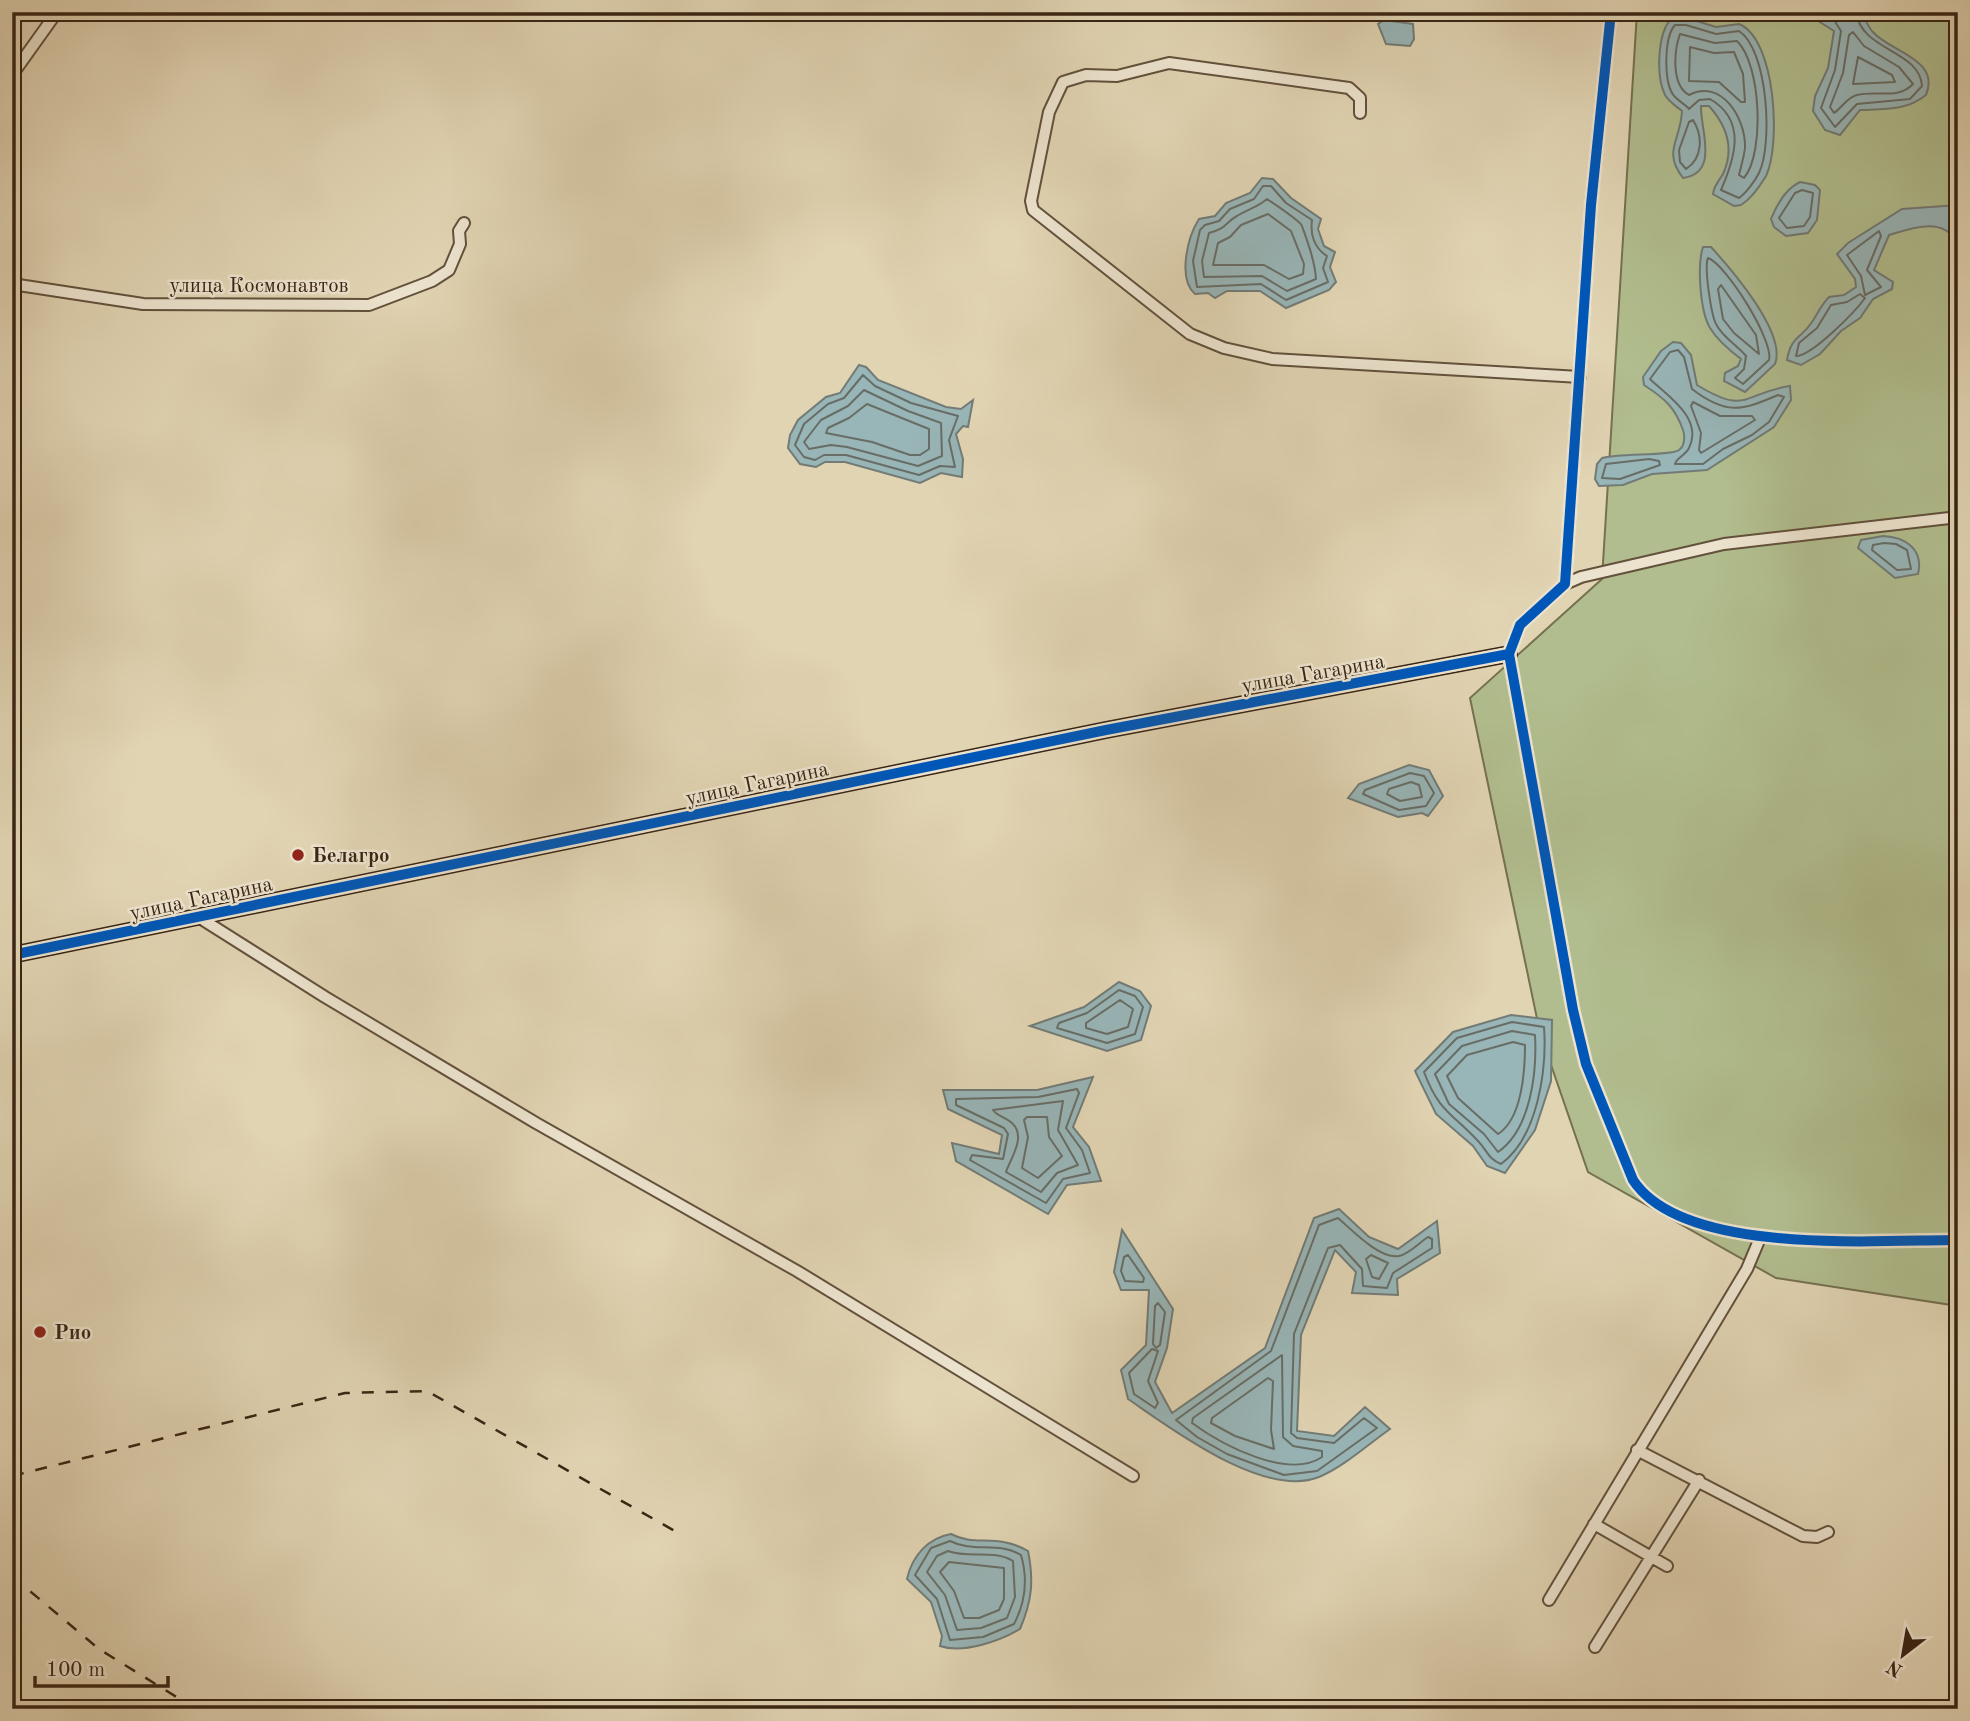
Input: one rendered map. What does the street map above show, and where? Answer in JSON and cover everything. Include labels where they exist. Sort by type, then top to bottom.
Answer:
[{"type":"street","points":[[12,75],[57,12]]},
{"type":"street","points":[[1564,584],[1591,205],[1611,12]]},
{"type":"street","points":[[1360,113],[1360,98],[1349,88],[1169,63],[1116,76],[1086,75],[1063,82],[1049,112],[1031,201],[1033,210],[1190,334],[1224,348],[1272,359],[1580,377]]},
{"type":"street","name":"улица Космонавтов","points":[[12,284],[143,304],[369,305],[432,281],[449,270],[460,244],[459,231],[464,223]]},
{"type":"street","points":[[1958,517],[1724,544],[1581,577],[1564,584],[1520,625],[1509,654],[1573,1010],[1586,1064],[1608,1123],[1642,1194],[1683,1218],[1760,1238],[1958,1240]]},
{"type":"street","name":"улица Гагарина","points":[[12,955],[1105,730],[1436,670],[1509,654]]},
{"type":"street","points":[[200,918],[325,997],[536,1122],[797,1271],[1133,1476]]},
{"type":"street","points":[[1549,1600],[1747,1269],[1760,1238]]},
{"type":"street","points":[[1637,1450],[1803,1536],[1817,1537],[1828,1532]]},
{"type":"street","points":[[1595,1647],[1699,1480]]},
{"type":"street","points":[[1594,1524],[1667,1566]]},
{"type":"green space","points":[[1637,12],[1958,12],[1958,1306],[1776,1278],[1588,1172],[1540,1033],[1470,698],[1602,579]]},
{"type":"water","points":[[1815,12],[1861,12],[1871,30],[1881,39],[1912,57],[1920,65],[1929,83],[1926,95],[1903,107],[1860,110],[1840,135],[1825,130],[1813,111],[1815,96],[1828,68],[1834,31],[1815,19]]},
{"type":"water","points":[[1672,18],[1687,18],[1716,27],[1739,24],[1751,34],[1761,50],[1772,94],[1774,118],[1771,161],[1758,188],[1741,205],[1734,206],[1713,194],[1727,164],[1729,146],[1725,129],[1709,106],[1701,106],[1706,149],[1701,168],[1683,178],[1677,169],[1673,153],[1682,111],[1665,95],[1659,66],[1663,33]]},
{"type":"water","points":[[1384,20],[1413,24],[1414,39],[1410,46],[1386,44],[1378,24]]},
{"type":"water","points":[[1262,178],[1273,179],[1291,198],[1321,219],[1318,229],[1324,246],[1335,252],[1330,267],[1336,282],[1329,290],[1286,308],[1260,291],[1227,291],[1215,298],[1208,293],[1195,294],[1186,278],[1185,268],[1188,246],[1199,219],[1215,216],[1226,203],[1250,193]]},
{"type":"water","points":[[1800,182],[1815,185],[1820,190],[1817,220],[1808,233],[1786,236],[1774,227],[1771,219],[1782,198]]},
{"type":"water","points":[[1958,205],[1958,243],[1944,229],[1936,227],[1917,227],[1889,235],[1874,270],[1893,282],[1892,289],[1873,299],[1860,318],[1841,331],[1820,354],[1801,365],[1787,360],[1794,342],[1808,328],[1829,297],[1844,295],[1856,287],[1855,279],[1837,254],[1848,243],[1902,209]]},
{"type":"water","points":[[1703,247],[1711,247],[1731,270],[1755,302],[1773,336],[1777,351],[1775,364],[1745,392],[1724,381],[1725,373],[1738,366],[1741,359],[1720,341],[1707,320],[1700,288]]},
{"type":"water","points":[[1673,342],[1681,343],[1691,355],[1697,385],[1714,394],[1736,401],[1790,386],[1791,400],[1774,427],[1707,470],[1652,474],[1623,485],[1599,486],[1595,479],[1597,464],[1602,458],[1674,452],[1682,446],[1684,432],[1680,422],[1663,399],[1644,385],[1643,377],[1661,351]]},
{"type":"water","points":[[859,365],[866,367],[878,380],[946,407],[961,409],[973,400],[968,427],[963,426],[956,434],[963,459],[962,477],[941,473],[920,483],[845,462],[825,462],[816,467],[800,464],[788,448],[790,435],[798,420],[826,397],[840,393]]},
{"type":"water","points":[[1883,536],[1899,539],[1911,546],[1918,558],[1918,574],[1895,578],[1858,548],[1861,540]]},
{"type":"water","points":[[1409,765],[1429,770],[1443,796],[1428,816],[1422,813],[1398,817],[1348,798],[1359,784]]},
{"type":"water","points":[[1119,982],[1140,991],[1151,1006],[1141,1040],[1107,1051],[1030,1026],[1084,1007]]},
{"type":"water","points":[[1511,1015],[1552,1020],[1551,1081],[1535,1130],[1505,1173],[1487,1166],[1473,1146],[1436,1114],[1415,1071],[1453,1032]]},
{"type":"water","points":[[1093,1077],[1073,1127],[1089,1147],[1101,1181],[1067,1185],[1048,1214],[956,1161],[952,1143],[999,1154],[1002,1135],[948,1109],[943,1090],[1037,1090]]},
{"type":"water","points":[[1339,1209],[1369,1237],[1398,1249],[1437,1221],[1440,1253],[1397,1279],[1398,1295],[1352,1293],[1356,1272],[1335,1250],[1301,1335],[1297,1431],[1334,1436],[1365,1407],[1390,1429],[1328,1473],[1297,1481],[1272,1478],[1219,1458],[1128,1399],[1121,1370],[1146,1345],[1149,1290],[1121,1290],[1114,1272],[1122,1230],[1173,1309],[1167,1348],[1155,1382],[1172,1413],[1265,1348],[1314,1218]]},
{"type":"water","points":[[951,1534],[969,1540],[1006,1543],[1028,1551],[1031,1591],[1020,1629],[981,1645],[959,1648],[940,1646],[942,1636],[931,1602],[907,1579],[922,1549],[935,1539]]},
{"type":"railway","points":[[12,1476],[345,1393],[427,1391],[682,1535]]},
{"type":"railway","points":[[12,1576],[99,1649],[196,1709]]},
{"type":"cycle path","points":[[1611,12],[1591,205],[1565,584],[1520,625],[1509,654],[1573,1010],[1586,1064],[1633,1180],[1658,1204],[1693,1221],[1736,1232],[1783,1238],[1832,1241],[1958,1240]]},
{"type":"cycle path","points":[[12,955],[1106,730],[1509,654]]},
{"type":"place","name":"Белагро","points":[[298,855]]},
{"type":"place","name":"Рио","points":[[40,1332]]}]
